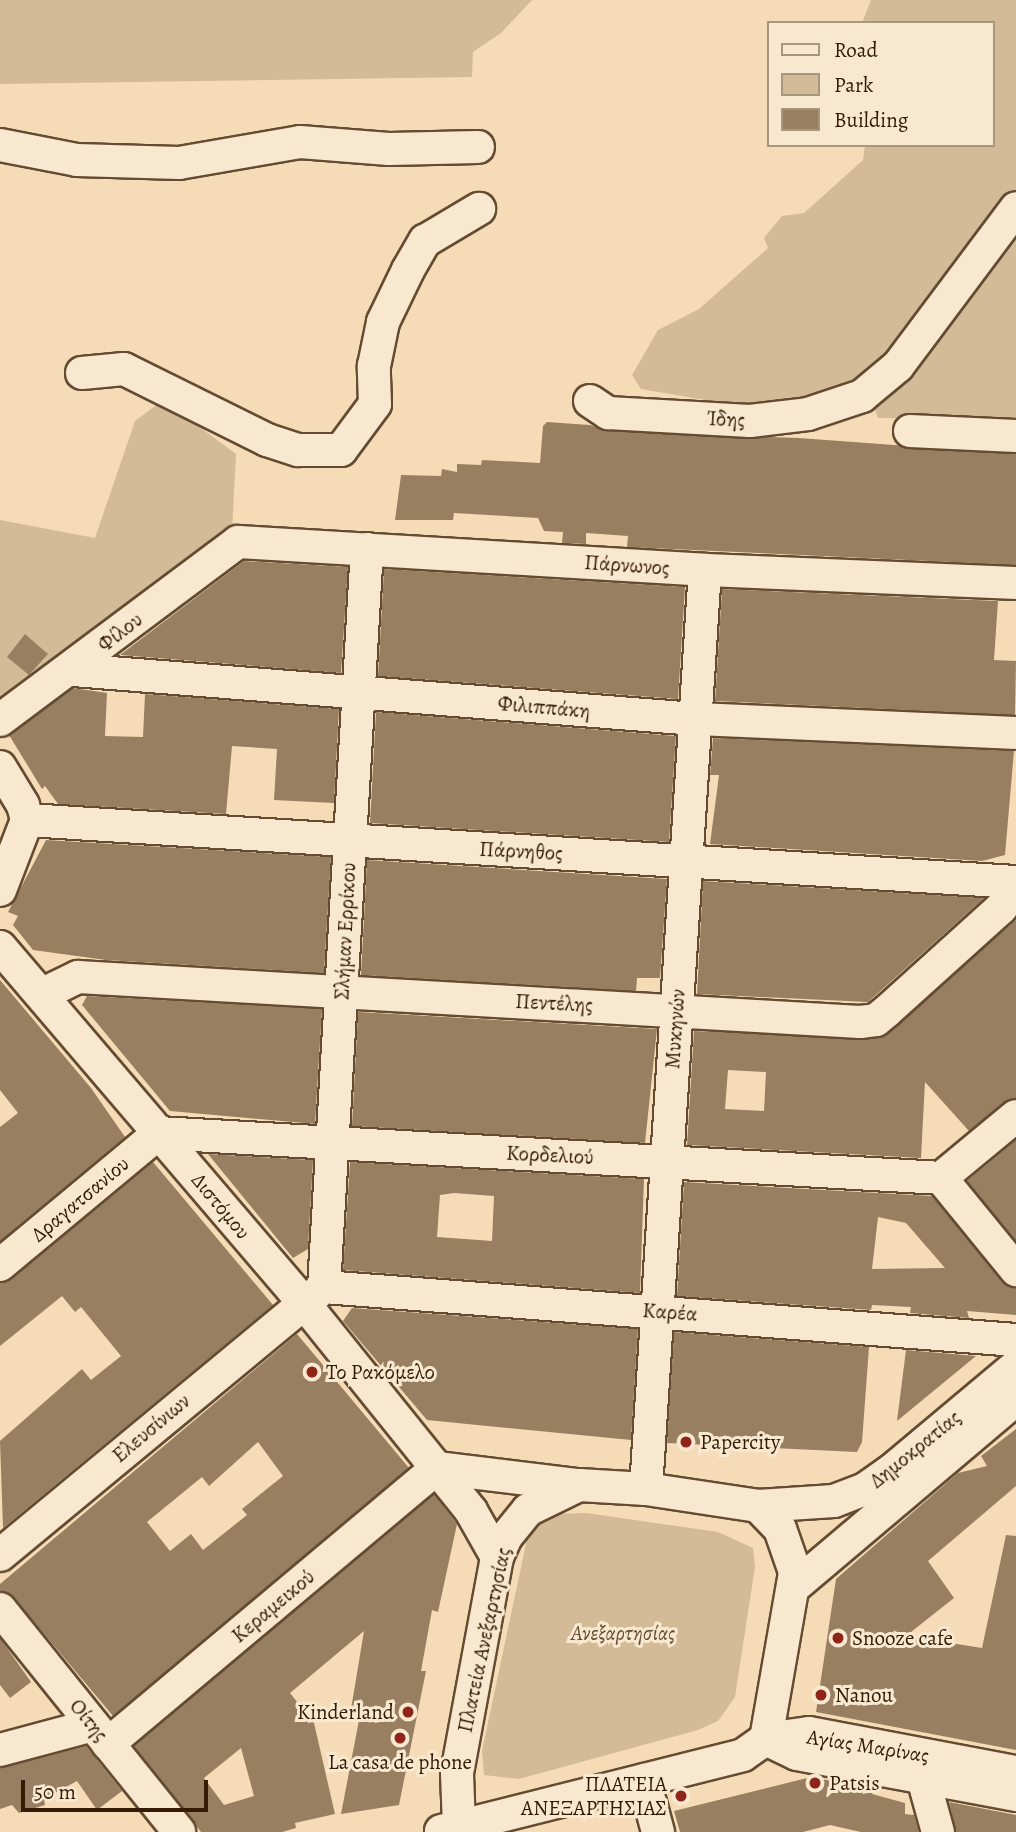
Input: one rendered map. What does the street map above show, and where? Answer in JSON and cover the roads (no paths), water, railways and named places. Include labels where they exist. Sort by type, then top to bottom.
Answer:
[{"type":"street","points":[[0,145],[77,160],[179,163],[300,142],[389,149],[478,147]]},
{"type":"street","name":"Ίδης","points":[[590,401],[608,413],[750,421],[808,414],[862,396],[882,384],[898,366],[1016,208]]},
{"type":"street","points":[[82,373],[124,369],[267,440],[298,450],[341,450],[374,404],[374,366],[383,323],[408,270],[425,241],[479,209]]},
{"type":"street","points":[[910,431],[1016,436]]},
{"type":"street","name":"Πάρνωνος","points":[[238,542],[705,570],[1016,583]]},
{"type":"street","name":"Φίλου","points":[[0,720],[73,670],[238,542]]},
{"type":"street","name":"Σλήμαν Ερρίκου","points":[[313,1295],[332,1143],[367,549]]},
{"type":"street","name":"Μυκηνών","points":[[646,1489],[705,570]]},
{"type":"street","name":"Φιλιππάκη","points":[[73,670],[696,719],[1016,733]]},
{"type":"street","points":[[0,767],[27,820],[0,890]]},
{"type":"street","name":"Πάρνηθος","points":[[27,820],[1016,882]]},
{"type":"street","name":"Πεντέλης","points":[[43,994],[78,977],[876,1020],[1001,908],[1016,888]]},
{"type":"street","name":"Διστόμου","points":[[0,947],[43,994],[159,1133],[313,1295],[484,1530],[497,1557]]},
{"type":"street","points":[[1016,1116],[941,1178],[1016,1270]]},
{"type":"street","name":"Κορδελιού","points":[[159,1133],[941,1178]]},
{"type":"street","name":"Δραγατσανίου","points":[[0,1265],[159,1133]]},
{"type":"street","name":"Καρέα","points":[[313,1295],[657,1311],[1016,1340]]},
{"type":"street","name":"Ελευσίνιων","points":[[0,1555],[313,1295]]},
{"type":"street","name":"Δημοκρατίας","points":[[758,1506],[834,1501],[866,1489],[1016,1366]]},
{"type":"street","name":"Δημοκρατίας","points":[[795,1586],[1016,1399]]},
{"type":"street","points":[[437,1468],[579,1485]]},
{"type":"street","name":"Κεραµεικού","points":[[101,1735],[437,1468]]},
{"type":"street","name":"Πλατεία Ανεξαρτησίας","points":[[758,1506],[646,1489],[579,1485],[528,1510],[506,1537],[497,1557],[449,1829],[743,1755],[766,1739]]},
{"type":"street","points":[[758,1506],[786,1541],[795,1586],[766,1739]]},
{"type":"street","name":"Οίτης","points":[[0,1609],[179,1832]]},
{"type":"street","name":"Αγίας Μαρίνας","points":[[766,1739],[809,1733],[1016,1772]]},
{"type":"street","points":[[0,1750],[101,1735]]},
{"type":"street","name":"Αγίας Μαρίνας","points":[[766,1739],[797,1754],[1016,1795]]},
{"type":"street","points":[[923,1778],[937,1832]]},
{"type":"street","points":[[644,1780],[658,1832]]},
{"type":"place","name":"Το Ρακόμελο","points":[[312,1372]]},
{"type":"place","name":"Papercity","points":[[686,1442]]},
{"type":"place","name":"Snooze cafe","points":[[838,1638]]},
{"type":"place","name":"Nanou","points":[[821,1695]]},
{"type":"place","name":"Kinderland","points":[[408,1712]]},
{"type":"place","name":"La casa de phone","points":[[400,1738]]},
{"type":"place","name":"Patsis","points":[[815,1783]]},
{"type":"place","name":"ΠΛΑΤΕΙΑ ΑΝΕΞΑΡΤΗΣΙΑΣ","points":[[681,1796]]},
{"type":"park label","name":"Ανεξαρτησίας","points":[[623,1633]]}]
